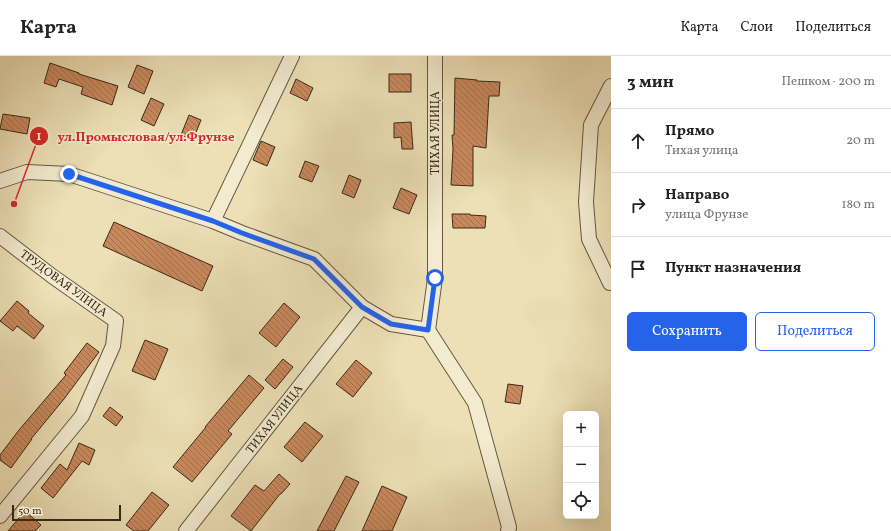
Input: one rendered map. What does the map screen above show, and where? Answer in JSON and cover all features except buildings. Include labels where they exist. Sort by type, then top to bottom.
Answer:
[{"type":"street","points":[[213,221],[292,56]]},
{"type":"street","name":"ТИХАЯ УЛИЦА","points":[[428,330],[435,278],[435,56]]},
{"type":"street","points":[[611,86],[591,125],[586,202],[589,239],[611,283]]},
{"type":"street","points":[[0,181],[27,172],[69,174],[213,221],[314,259],[362,307],[391,324],[428,330],[475,403],[509,527],[508,531]]},
{"type":"street","name":"ТРУДОВАЯ УЛИЦА","points":[[0,236],[52,276],[116,321],[113,346],[82,416],[0,516]]},
{"type":"street","name":"ТИХАЯ УЛИЦА","points":[[186,531],[362,307]]},
{"type":"place","name":"ул.Промысловая/ул.Фрунзе","points":[[14,204]]},
{"type":"route","points":[[69,174],[213,221],[314,259],[362,307],[391,324],[428,330],[435,278]]}]
